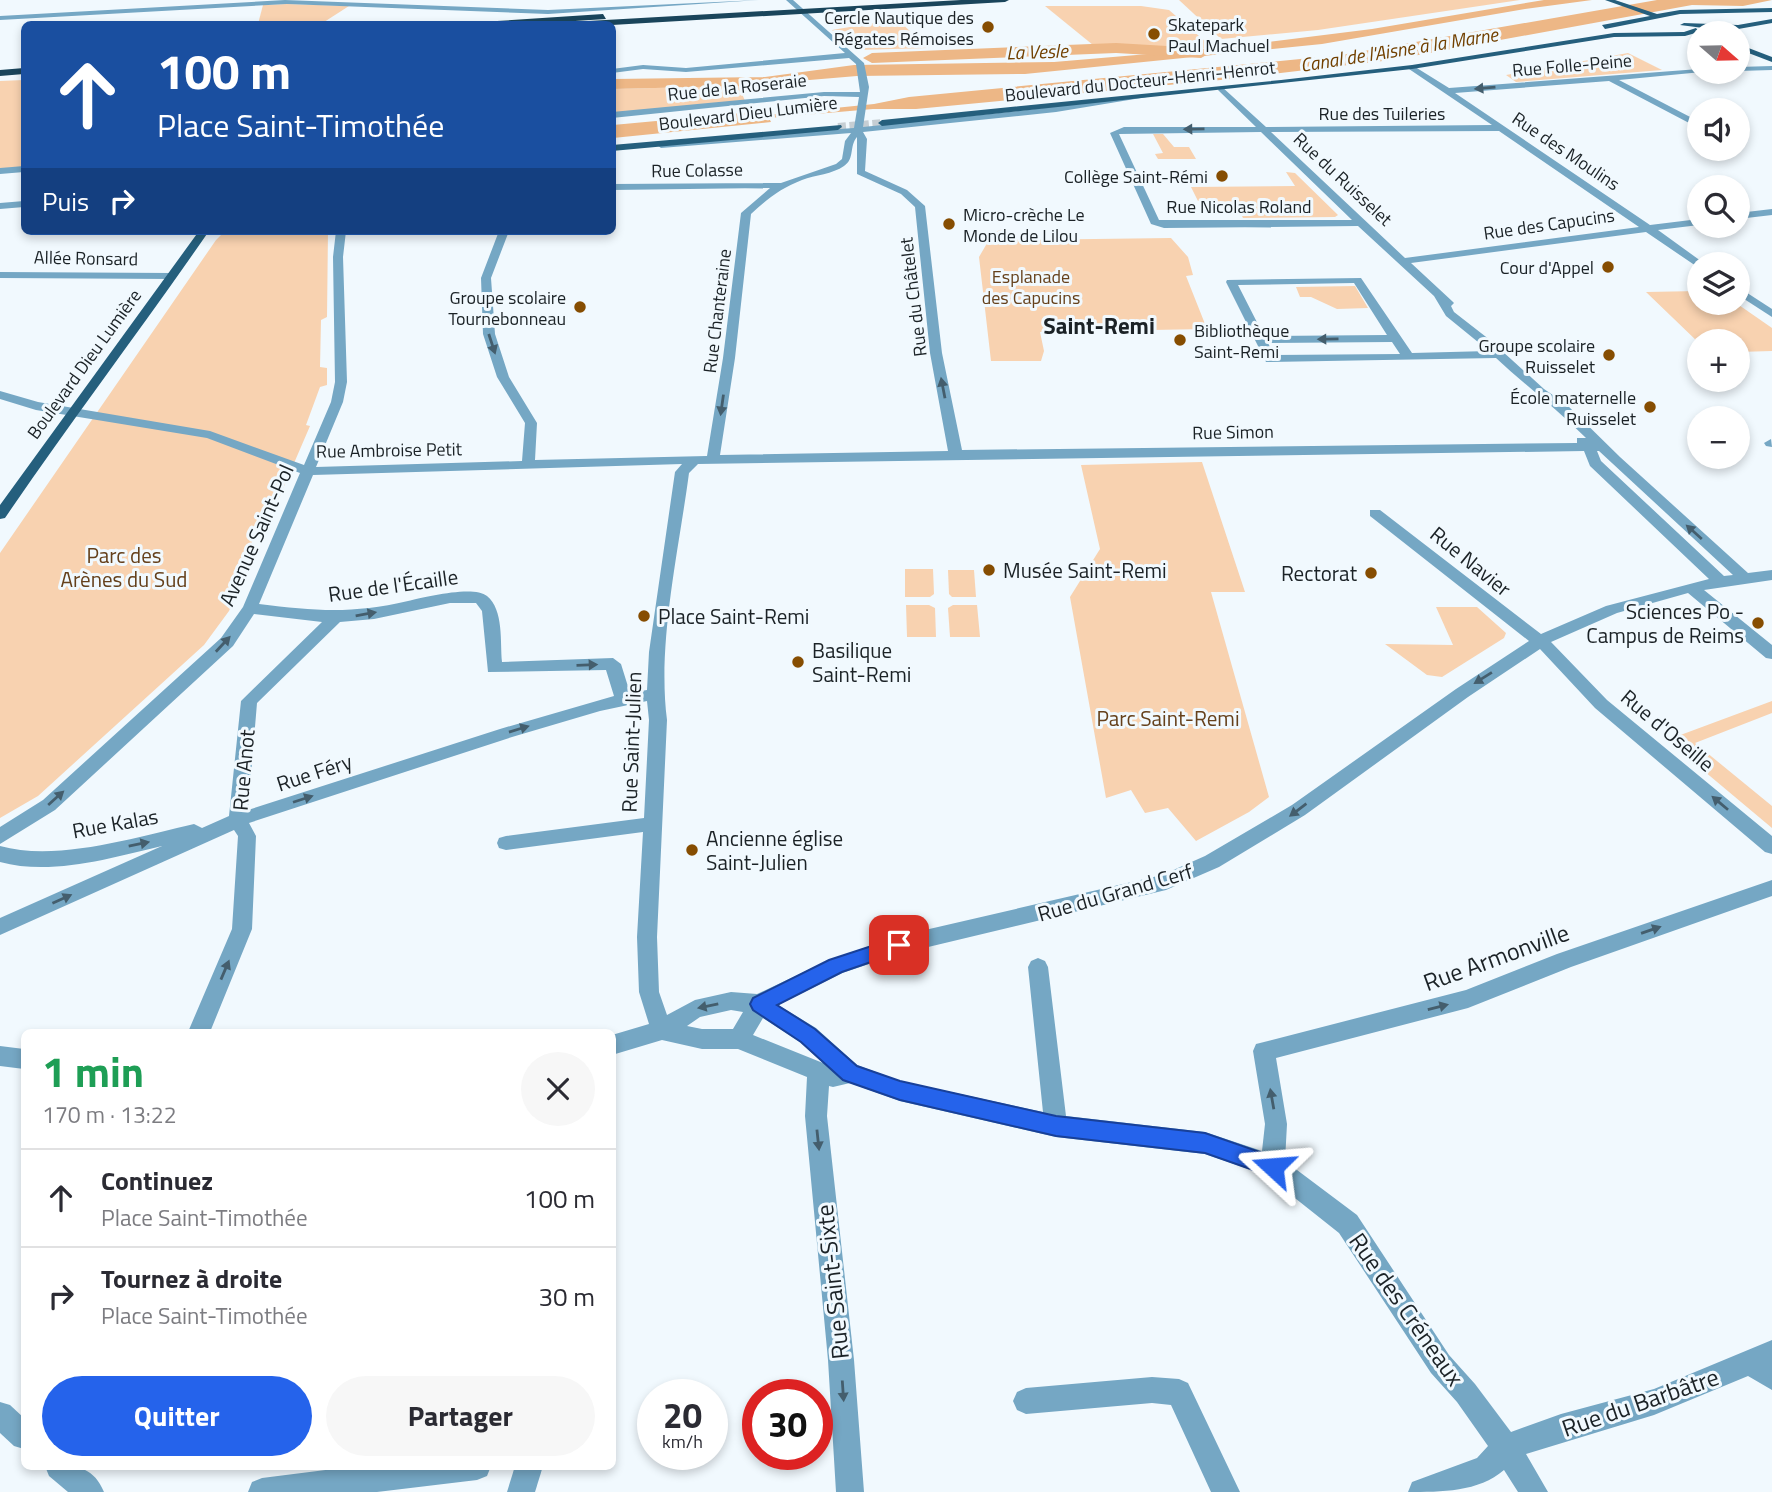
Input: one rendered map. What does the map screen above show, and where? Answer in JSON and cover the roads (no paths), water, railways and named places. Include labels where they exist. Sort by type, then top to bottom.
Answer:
[{"type":"highway","points":[[616,22],[899,0]]},
{"type":"highway","points":[[560,21],[1005,0]]},
{"type":"highway","points":[[0,66],[21,64]]},
{"type":"highway","points":[[0,73],[21,71]]},
{"type":"main road","points":[[1608,0],[1687,27]]},
{"type":"main road","name":"Boulevard du Docteur-Henri-Henrot","points":[[1526,48],[1538,43],[1680,12],[1772,10]]},
{"type":"main road","points":[[1538,43],[1617,30],[1687,24]]},
{"type":"main road","points":[[1750,26],[1772,24]]},
{"type":"main road","points":[[1750,28],[1772,24]]},
{"type":"main road","name":"Boulevard du Docteur-Henri-Henrot","points":[[881,123],[1412,67],[1586,39],[1687,34]]},
{"type":"main road","points":[[1750,52],[1772,60]]},
{"type":"main road","name":"Boulevard Dieu Lumière","points":[[616,148],[838,127]]},
{"type":"main road","name":"Boulevard Dieu Lumière","points":[[0,515],[203,235]]},
{"type":"street","points":[[535,0],[556,12]]},
{"type":"street","points":[[1,18],[87,9],[287,2],[556,12],[755,0]]},
{"type":"street","points":[[782,185],[839,166],[846,160],[849,141],[858,131],[864,97],[864,74],[860,63],[789,0]]},
{"type":"street","points":[[1,18],[7,7]]},
{"type":"street","points":[[616,70],[643,67],[686,70],[852,55]]},
{"type":"street","name":"Rue des Moulins","points":[[1412,67],[1687,255]]},
{"type":"street","points":[[1750,69],[1772,68]]},
{"type":"street","name":"Rue Folle-Peine","points":[[1448,91],[1687,72]]},
{"type":"street","points":[[1610,78],[1687,119]]},
{"type":"street","name":"Rue du Ruisselet","points":[[1221,88],[1439,296],[1450,314],[1486,342],[1539,392],[1550,409],[1745,578]]},
{"type":"street","name":"Rue de la Roseraie","points":[[616,115],[824,94],[864,97]]},
{"type":"street","name":"Boulevard Dieu Lumière","points":[[640,146],[717,133],[860,118],[1090,98],[1143,97]]},
{"type":"street","name":"Boulevard Dieu Lumière","points":[[640,146],[721,143],[858,131],[1143,97]]},
{"type":"street","name":"Rue des Tuileries","points":[[1262,129],[1502,128]]},
{"type":"street","name":"Rue Nicolas Roland","points":[[1262,129],[1124,130],[1114,133],[1155,222],[1164,225],[1360,223]]},
{"type":"street","points":[[818,172],[861,172],[863,139],[858,131]]},
{"type":"street","points":[[0,171],[21,169]]},
{"type":"street","name":"Rue du Châtelet","points":[[861,172],[904,192],[920,206],[936,355],[956,455]]},
{"type":"street","name":"Rue Colasse","points":[[616,187],[782,185]]},
{"type":"street","name":"Rue Chanteraine","points":[[713,460],[729,358],[746,213],[762,196],[782,185]]},
{"type":"street","points":[[0,206],[21,204]]},
{"type":"street","points":[[1750,215],[1772,212]]},
{"type":"street","name":"Rue des Capucins","points":[[1403,261],[1652,232],[1687,225]]},
{"type":"street","name":"Avenue Saint-Pol","points":[[0,837],[49,805],[227,642],[250,608],[337,402],[341,382],[338,257],[341,235]]},
{"type":"street","points":[[502,235],[486,278],[489,334],[503,377],[531,422],[527,465]]},
{"type":"street","name":"Allée Ronsard","points":[[0,275],[172,276]]},
{"type":"street","points":[[1408,357],[1357,280],[1231,282],[1269,359],[1408,357],[1498,354]]},
{"type":"street","points":[[1750,298],[1772,314]]},
{"type":"street","points":[[1260,340],[1395,338]]},
{"type":"street","name":"Rue Ambroise Petit","points":[[0,395],[36,406],[210,435],[307,471],[865,456]]},
{"type":"street","name":"Rue du Ruisselet","points":[[1596,447],[1595,463],[1721,582]]},
{"type":"street","name":"Rue Simon","points":[[865,456],[1596,447]]},
{"type":"street","name":"Rue Saint-Julien","points":[[662,1030],[649,992],[647,937],[658,720],[655,694],[657,652],[682,472],[694,460]]},
{"type":"street","name":"Rue Navier","points":[[1375,513],[1522,630],[1541,641]]},
{"type":"street","points":[[1721,582],[1772,575]]},
{"type":"street","name":"Rue du Grand Cerf","points":[[760,1004],[836,966],[899,945],[1166,882],[1206,866],[1278,826],[1420,720],[1541,641],[1584,619],[1721,582]]},
{"type":"street","points":[[1693,589],[1772,654]]},
{"type":"street","name":"Rue de l'Écaille","points":[[250,608],[335,618],[458,595],[481,598],[490,610],[494,668],[613,664],[623,699]]},
{"type":"street","name":"Rue Anot","points":[[200,1029],[242,929],[247,836],[238,820],[249,701],[335,618]]},
{"type":"street","name":"Rue d'Oseille","points":[[1541,641],[1601,704],[1772,847]]},
{"type":"street","name":"Rue Féry","points":[[0,927],[238,820],[506,733],[623,699],[655,694]]},
{"type":"street","name":"Rue Kalas","points":[[0,854],[8,859],[30,860],[131,846],[238,820]]},
{"type":"street","points":[[506,843],[651,824]]},
{"type":"street","name":"Rue Armonville","points":[[1273,1167],[1276,1125],[1264,1051],[1468,999],[1564,960],[1772,888]]},
{"type":"street","points":[[1038,967],[1056,1126]]},
{"type":"street","points":[[616,1044],[662,1030],[695,1009],[731,1001],[760,1004],[808,1035],[850,1073]]},
{"type":"street","points":[[740,1039],[760,1004]]},
{"type":"street","points":[[662,1030],[702,1039],[740,1039],[833,1077],[850,1073]]},
{"type":"street","points":[[0,1056],[21,1059]]},
{"type":"street","name":"Rue Saint-Sixte","points":[[818,1072],[816,1116],[841,1360],[850,1492]]},
{"type":"street","name":"Rue des Créneaux","points":[[850,1073],[900,1091],[1056,1126],[1205,1143],[1273,1167],[1348,1224],[1440,1364],[1466,1393],[1534,1492]]},
{"type":"street","name":"Rue du Barbâtre","points":[[1506,1448],[1765,1364]]},
{"type":"street","points":[[1026,1401],[1152,1390],[1180,1392],[1226,1492]]},
{"type":"street","points":[[0,1415],[21,1433]]},
{"type":"street","points":[[1422,1492],[1486,1468],[1506,1448]]},
{"type":"street","points":[[262,1492],[444,1470]]},
{"type":"street","points":[[521,1492],[528,1470]]},
{"type":"water","name":"La Vesle","points":[[1544,0],[1592,0],[1322,44],[1025,74],[857,76],[739,86],[616,89],[616,79],[765,77],[854,65],[1054,62],[1219,48],[1372,29]]},
{"type":"water","name":"Canal de l'Aisne à la Marne","points":[[1657,0],[1772,0],[1743,6],[1692,5],[1391,60],[1231,79],[916,109],[873,109],[769,118],[771,122],[616,138],[616,125],[764,111],[766,115],[874,104],[909,97],[1341,55]]},
{"type":"waterway","name":"La Vesle","points":[[872,58],[1116,48],[1201,53]]},
{"type":"tunnel","points":[[838,127],[882,123]]},
{"type":"place","name":"Cercle Nautique des Régates Rémoises","points":[[988,27]]},
{"type":"place","name":"Skatepark Paul Machuel","points":[[1154,34]]},
{"type":"place","name":"Collège Saint-Rémi","points":[[1222,176]]},
{"type":"place","name":"Micro-crèche Le Monde de Lilou","points":[[949,224]]},
{"type":"place","name":"Cour d'Appel","points":[[1608,267]]},
{"type":"place","name":"Groupe scolaire Tournebonneau","points":[[580,307]]},
{"type":"place","name":"Bibliothèque Saint-Remi","points":[[1180,340]]},
{"type":"place","name":"Groupe scolaire Ruisselet","points":[[1609,355]]},
{"type":"place","name":"École maternelle Ruisselet","points":[[1650,407]]},
{"type":"place","name":"Musée Saint-Remi","points":[[989,570]]},
{"type":"place","name":"Rectorat","points":[[1371,573]]},
{"type":"place","name":"Place Saint-Remi","points":[[644,616]]},
{"type":"place","name":"Sciences Po - Campus de Reims","points":[[1758,623]]},
{"type":"place","name":"Basilique Saint-Remi","points":[[798,662]]},
{"type":"place","name":"Ancienne église Saint-Julien","points":[[692,850]]},
{"type":"district","name":"Saint-Remi","points":[[1099,325]]},
{"type":"park label","name":"Esplanade des Capucins","points":[[1031,286]]},
{"type":"park label","name":"Parc des Arènes du Sud","points":[[124,567]]},
{"type":"park label","name":"Parc Saint-Remi","points":[[1168,718]]}]
